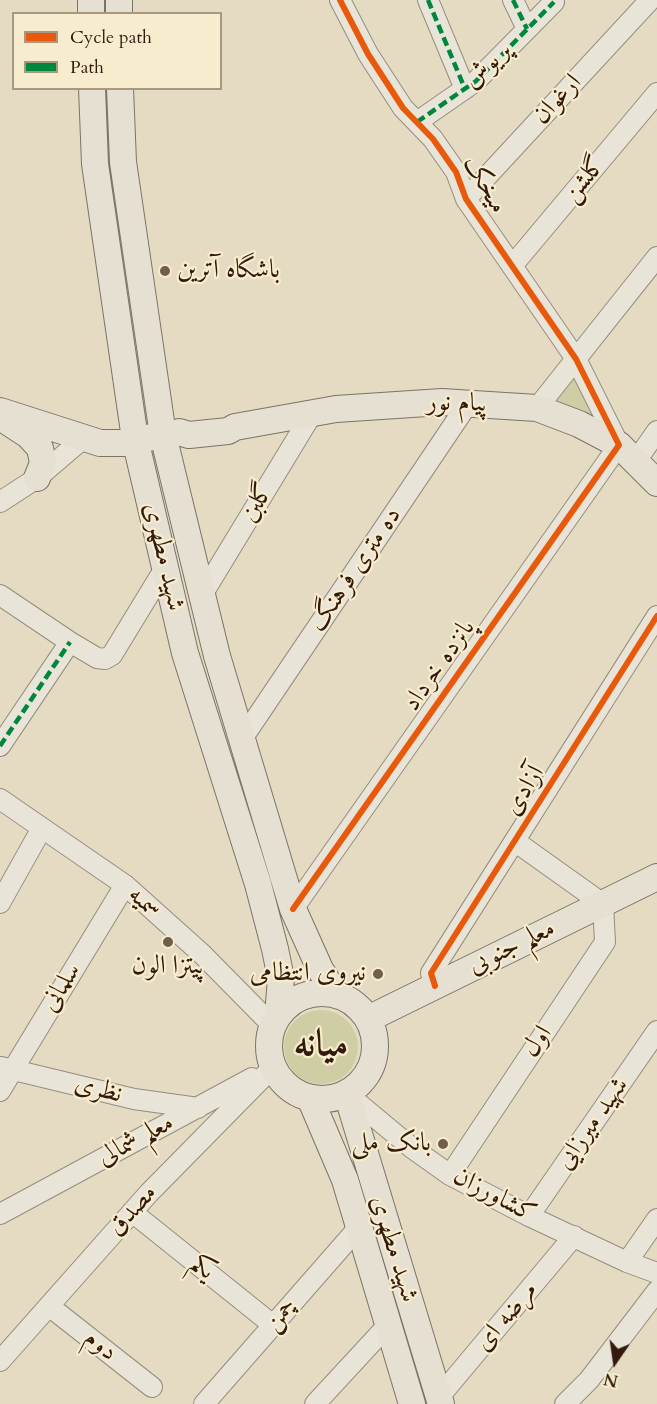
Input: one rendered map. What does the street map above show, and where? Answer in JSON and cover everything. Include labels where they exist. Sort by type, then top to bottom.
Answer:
[{"type":"main road","name":"شهید مطهری","points":[[93,90],[95,164],[134,440],[185,654],[258,884],[275,949],[281,978],[275,1021]]},
{"type":"main road","name":"شهید مطهری","points":[[120,90],[123,162],[202,595],[293,909],[320,969],[336,995]]},
{"type":"main road","name":"پیام نور","points":[[0,411],[100,443],[126,443],[171,434],[189,435],[228,431],[313,412],[469,402],[537,408],[579,424],[628,453],[657,483]]},
{"type":"main road","points":[[0,416],[28,435],[39,448],[43,463],[37,478]]},
{"type":"main road","name":"معلم جنوبی","points":[[368,1019],[657,877]]},
{"type":"main road","points":[[320,993],[336,995],[360,1008],[368,1019],[374,1035],[373,1061],[361,1083],[347,1094],[335,1098],[310,1098],[288,1087],[273,1067],[269,1053],[275,1021],[290,1004],[304,996],[320,993]]},
{"type":"main road","name":"شهید مطهری","points":[[347,1094],[440,1401]]},
{"type":"main road","name":"شهید مطهری","points":[[310,1098],[334,1149],[412,1404]]},
{"type":"street","name":"میخک","points":[[340,0],[368,54],[403,108],[433,139],[456,172],[466,199],[576,359],[628,453]]},
{"type":"street","points":[[428,0],[465,89]]},
{"type":"street","points":[[513,0],[527,29]]},
{"type":"street","name":"ارغوان","points":[[466,199],[650,0]]},
{"type":"street","name":"پریوش","points":[[417,122],[465,89],[554,2]]},
{"type":"street","name":"گلشن","points":[[512,266],[657,93]]},
{"type":"street","points":[[537,408],[657,257]]},
{"type":"street","name":"ده متری فرهنگ","points":[[243,738],[469,402]]},
{"type":"street","name":"گلبن","points":[[202,595],[313,412]]},
{"type":"street","name":"پانزده خرداد","points":[[293,909],[628,453],[657,431]]},
{"type":"street","points":[[0,502],[37,478],[89,438]]},
{"type":"street","points":[[0,595],[70,642],[97,658],[105,659],[112,655],[165,567]]},
{"type":"street","name":"آزادی","points":[[435,986],[431,973],[657,616]]},
{"type":"street","points":[[0,746],[70,642]]},
{"type":"street","name":"سمیه","points":[[0,799],[125,885],[275,1021]]},
{"type":"street","points":[[0,903],[42,828]]},
{"type":"street","points":[[516,842],[603,904]]},
{"type":"street","name":"سلمانی","points":[[0,1091],[6,1067],[125,885]]},
{"type":"street","name":"اول","points":[[450,1175],[605,942],[603,904]]},
{"type":"street","name":"شهید میرزایی","points":[[529,1216],[657,1032]]},
{"type":"street","name":"نظری","points":[[6,1067],[134,1099],[198,1108]]},
{"type":"street","name":"معلم شمالی","points":[[0,1214],[273,1067]]},
{"type":"street","name":"مصدق","points":[[0,1361],[132,1212],[273,1067]]},
{"type":"street","name":"کشاورزان","points":[[347,1094],[412,1148],[450,1175],[529,1216],[627,1262],[657,1273]]},
{"type":"street","name":"یکم","points":[[132,1212],[273,1325]]},
{"type":"street","points":[[627,1262],[657,1219]]},
{"type":"street","name":"چمن","points":[[204,1404],[359,1227]]},
{"type":"street","name":"مرضه ای","points":[[440,1401],[574,1236]]},
{"type":"street","points":[[565,1404],[589,1380],[657,1290]]},
{"type":"street","name":"دوم","points":[[49,1306],[152,1387]]},
{"type":"street","points":[[315,1404],[388,1325]]},
{"type":"green space","points":[[575,369],[607,434],[546,406]]},
{"type":"green space","points":[[321,1010],[342,1016],[352,1026],[358,1047],[352,1068],[342,1078],[321,1084],[300,1078],[290,1068],[284,1047],[290,1026],[300,1016]]},
{"type":"marked path","points":[[428,0],[465,89]]},
{"type":"marked path","points":[[513,0],[527,29]]},
{"type":"marked path","points":[[417,122],[476,81],[554,2]]},
{"type":"marked path","points":[[0,746],[70,642]]},
{"type":"cycle path","points":[[293,909],[619,445],[576,359],[466,199],[456,172],[433,139],[403,108],[368,54],[340,0]]},
{"type":"cycle path","points":[[435,986],[431,973],[657,616]]},
{"type":"place","name":"باشگاه آترین","points":[[165,271]]},
{"type":"place","name":"پیتزا الون","points":[[168,942]]},
{"type":"place","name":"نیروی انتظامی","points":[[378,974]]},
{"type":"place","name":"بانک ملی","points":[[443,1144]]},
{"type":"district","name":"میانه","points":[[321,1046]]}]
